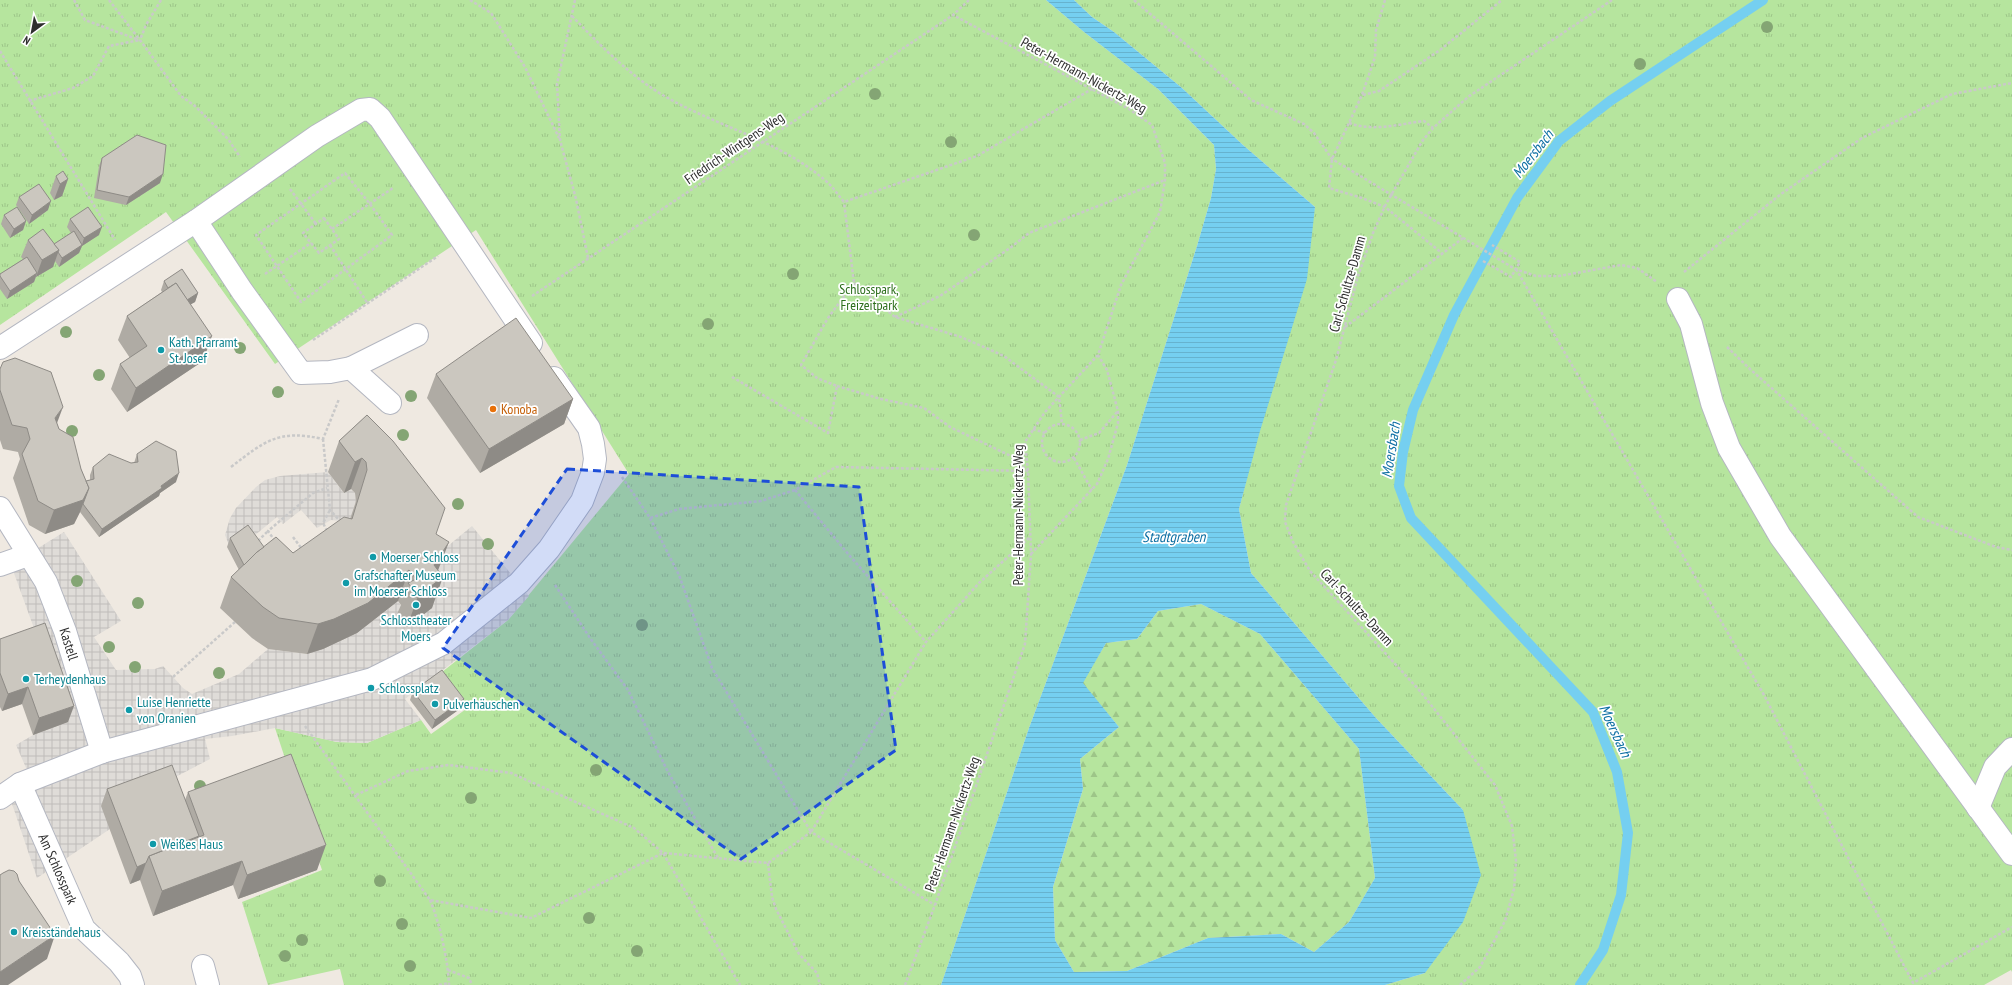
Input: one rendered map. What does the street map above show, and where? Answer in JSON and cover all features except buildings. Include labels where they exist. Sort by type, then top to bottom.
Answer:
[{"type":"street","points":[[0,348],[196,221],[317,136],[360,110],[370,109],[380,118],[589,428],[594,444],[595,459],[593,472],[582,501],[541,558],[519,583],[444,644],[372,679],[102,752],[20,784],[0,798]]},
{"type":"street","points":[[196,221],[242,290],[301,373],[330,372],[351,368],[417,335]]},
{"type":"street","points":[[1678,299],[1691,324],[1712,403],[1729,448],[1780,536],[2012,854]]},
{"type":"street","points":[[351,368],[390,403]]},
{"type":"street","name":"Kastell","points":[[0,508],[46,582],[65,631],[102,752]]},
{"type":"street","points":[[0,565],[28,555]]},
{"type":"street","points":[[1978,808],[1996,767],[2012,749]]},
{"type":"street","name":"Am Schlosspark","points":[[20,784],[84,929],[119,962],[131,980]]},
{"type":"path","points":[[74,0],[85,20],[140,40]]},
{"type":"path","points":[[109,0],[181,96],[195,106],[228,139],[254,179]]},
{"type":"path","points":[[140,40],[146,25],[161,0]]},
{"type":"path","points":[[470,0],[491,13],[525,67],[560,140],[576,199],[588,258]]},
{"type":"path","points":[[560,140],[557,84],[575,0]]},
{"type":"path","name":"Friedrich-Wintgens-Weg","points":[[510,311],[953,15],[968,0]]},
{"type":"path","points":[[1134,0],[1251,100],[1304,124],[1314,133],[1332,159],[1515,269],[1536,276],[1559,276],[1621,265],[1637,268],[1659,283]]},
{"type":"path","points":[[1385,0],[1376,30],[1375,57],[1362,95],[1332,159],[1329,188],[1385,207],[1442,254]]},
{"type":"path","points":[[1362,95],[1378,91],[1440,50],[1502,0]]},
{"type":"path","name":"Carl-Schultze-Damm","points":[[1460,985],[1480,967],[1505,921],[1514,889],[1516,861],[1512,826],[1495,785],[1419,690],[1310,570],[1293,542],[1285,522],[1286,505],[1336,360],[1358,276],[1373,233],[1391,195],[1423,140],[1433,128],[1468,97],[1612,0]]},
{"type":"path","name":"Peter-Hermann-Nickertz-Weg","points":[[905,985],[935,905],[1025,644],[1031,554],[1028,471],[1025,442],[1033,429],[1059,397],[1098,355],[1121,285],[1160,212],[1166,180],[1165,163],[1152,125],[1129,109],[1093,89],[953,15]]},
{"type":"path","points":[[572,16],[589,34],[635,75],[665,97],[716,122],[763,141],[790,155],[827,181],[844,202],[854,283],[895,317],[961,337],[1004,356],[1059,397],[1062,424]]},
{"type":"path","points":[[29,101],[73,88],[93,76],[109,46],[140,40]]},
{"type":"path","points":[[0,51],[29,101],[130,264]]},
{"type":"path","points":[[1683,272],[1781,194],[1862,138],[1952,94],[2012,83]]},
{"type":"path","points":[[844,202],[978,156],[1093,89]]},
{"type":"path","points":[[1349,123],[1361,128],[1424,121],[1433,128]]},
{"type":"path","points":[[274,167],[316,224]]},
{"type":"path","points":[[332,229],[416,172]]},
{"type":"path","points":[[345,173],[370,204],[392,235],[301,302],[256,235],[345,173]]},
{"type":"path","points":[[895,317],[940,296],[1010,248],[1029,233],[1166,180]]},
{"type":"path","points":[[324,218],[332,229],[339,239],[319,253],[303,233],[324,218]]},
{"type":"path","points":[[1344,328],[1463,238]]},
{"type":"path","points":[[289,356],[462,240]]},
{"type":"path","points":[[242,290],[311,243]]},
{"type":"path","points":[[330,245],[368,304]]},
{"type":"path","points":[[1484,261],[1511,277],[1520,262],[1492,246]]},
{"type":"path","points":[[1515,269],[1764,695],[1913,984]]},
{"type":"path","points":[[854,283],[828,318],[801,365],[817,378],[837,386],[881,399],[924,408],[950,427],[1015,458],[1028,471]]},
{"type":"path","points":[[1031,554],[1097,484],[1108,459],[1118,422],[1118,411],[1108,370],[1098,355]]},
{"type":"path","points":[[1751,370],[1918,517],[1996,547],[2012,550]]},
{"type":"path","points":[[732,377],[828,433],[837,386]]},
{"type":"path","points":[[1080,440],[1099,433],[1118,411]]},
{"type":"path","points":[[1062,424],[1074,429],[1080,440],[1078,453],[1074,458],[1063,462],[1051,459],[1044,450],[1042,444],[1045,433],[1050,428],[1062,424]]},
{"type":"path","points":[[1033,429],[1045,433]]},
{"type":"path","points":[[327,430],[323,439],[330,510],[323,523],[328,534]]},
{"type":"path","points":[[230,467],[261,444],[275,438],[291,435],[323,439]]},
{"type":"path","points":[[1074,458],[1092,490]]},
{"type":"path","points":[[650,518],[679,509],[761,501],[795,490],[836,468],[1028,471]]},
{"type":"path","points":[[619,473],[650,518],[679,575],[712,668],[810,832],[935,905]]},
{"type":"path","points":[[262,546],[258,540],[268,531],[313,493],[327,488]]},
{"type":"path","points":[[795,490],[849,555],[926,642]]},
{"type":"path","points":[[330,510],[341,520],[340,528]]},
{"type":"path","points":[[268,531],[277,543]]},
{"type":"path","points":[[293,537],[304,551]]},
{"type":"path","points":[[430,900],[531,918],[663,853],[768,863],[810,832],[926,642],[980,583],[1030,537]]},
{"type":"path","points":[[541,558],[562,598],[628,690],[668,772],[718,858]]},
{"type":"path","points":[[172,677],[235,622]]},
{"type":"path","points":[[289,702],[430,900],[437,916],[448,970],[449,984],[439,985]]},
{"type":"path","points":[[356,795],[408,771],[449,765],[511,773],[634,828],[663,853],[740,985]]},
{"type":"path","points":[[768,863],[772,897],[776,909],[799,954],[817,973],[820,985]]},
{"type":"path","points":[[1909,985],[2012,926]]},
{"type":"path","points":[[448,970],[469,978],[472,985]]},
{"type":"highlighted area","points":[[567,469],[859,487],[896,750],[741,859],[443,648]]},
{"type":"green space","name":"Schlosspark, Freizeitpark","points":[[0,0],[1046,0],[1084,32],[1158,89],[1214,145],[1216,169],[1211,198],[1127,465],[1029,728],[941,985],[344,985],[340,969],[268,985],[242,902],[322,870],[275,728],[337,742],[367,743],[421,720],[431,734],[469,707],[442,672],[508,620],[629,474],[476,230],[275,364],[166,212],[0,325]]},
{"type":"green space","points":[[1074,0],[2012,0],[2012,972],[2011,970],[1984,985],[1385,985],[1425,973],[1463,810],[1376,718],[1251,573],[1239,509],[1315,207],[1243,145],[1182,88],[1114,32],[1092,17]]},
{"type":"green space","points":[[1201,604],[1260,634],[1359,749],[1375,878],[1349,922],[1314,952],[1281,934],[1208,938],[1127,971],[1074,972],[1055,940],[1053,887],[1083,789],[1080,759],[1119,727],[1082,683],[1106,643],[1137,639],[1158,611]]},
{"type":"shaded area","points":[[328,472],[344,493],[351,489],[355,493],[356,501],[349,522],[331,520],[317,528],[301,510],[283,524],[277,517],[249,540],[229,545],[225,535],[230,518],[236,508],[256,487],[265,480],[280,476]]},
{"type":"shaded area","points":[[472,526],[529,596],[508,620],[405,699],[421,720],[367,743],[337,742],[275,728],[232,736],[205,739],[210,759],[166,782],[110,829],[37,878],[5,783],[27,770],[16,745],[33,735],[68,722],[11,565],[64,532],[121,621],[94,637],[116,670],[155,669],[163,666],[183,688],[192,694],[239,674],[268,649],[307,654],[357,633],[398,601],[404,610],[425,565]]},
{"type":"water","name":"Stadtgraben","points":[[1046,0],[1074,0],[1092,17],[1114,32],[1182,88],[1243,145],[1315,207],[1307,279],[1260,431],[1239,509],[1251,573],[1376,718],[1463,810],[1481,875],[1463,922],[1425,973],[1385,985],[941,985],[1029,728],[1127,465],[1197,246],[1211,198],[1216,169],[1214,145],[1158,89],[1084,32]],"holes":[[[1201,604],[1260,634],[1359,749],[1375,878],[1349,922],[1314,952],[1281,934],[1208,938],[1127,971],[1074,972],[1055,940],[1053,887],[1083,789],[1080,759],[1119,727],[1083,683],[1106,643],[1137,639],[1158,611]]]},
{"type":"waterway","name":"Moersbach","points":[[1580,985],[1603,950],[1621,895],[1628,833],[1617,772],[1593,712],[1411,518],[1399,486],[1403,452],[1413,410],[1454,315],[1517,198],[1559,141],[1610,101],[1763,0]]},
{"type":"place","name":"Kath. Pfarramt St. Josef","points":[[161,350]]},
{"type":"place","name":"Konoba","points":[[493,409]]},
{"type":"place","name":"Moerser Schloss","points":[[373,557]]},
{"type":"place","name":"Grafschafter Museum im Moerser Schloss","points":[[346,583]]},
{"type":"place","name":"Schlosstheater Moers","points":[[416,605]]},
{"type":"place","name":"Terheydenhaus","points":[[26,679]]},
{"type":"place","name":"Schlossplatz","points":[[371,688]]},
{"type":"place","name":"Pulverhäuschen","points":[[435,704]]},
{"type":"place","name":"Luise Henriette von Oranien","points":[[129,710]]},
{"type":"place","name":"Weißes Haus","points":[[153,844]]},
{"type":"place","name":"Kreisständehaus","points":[[14,932]]}]
